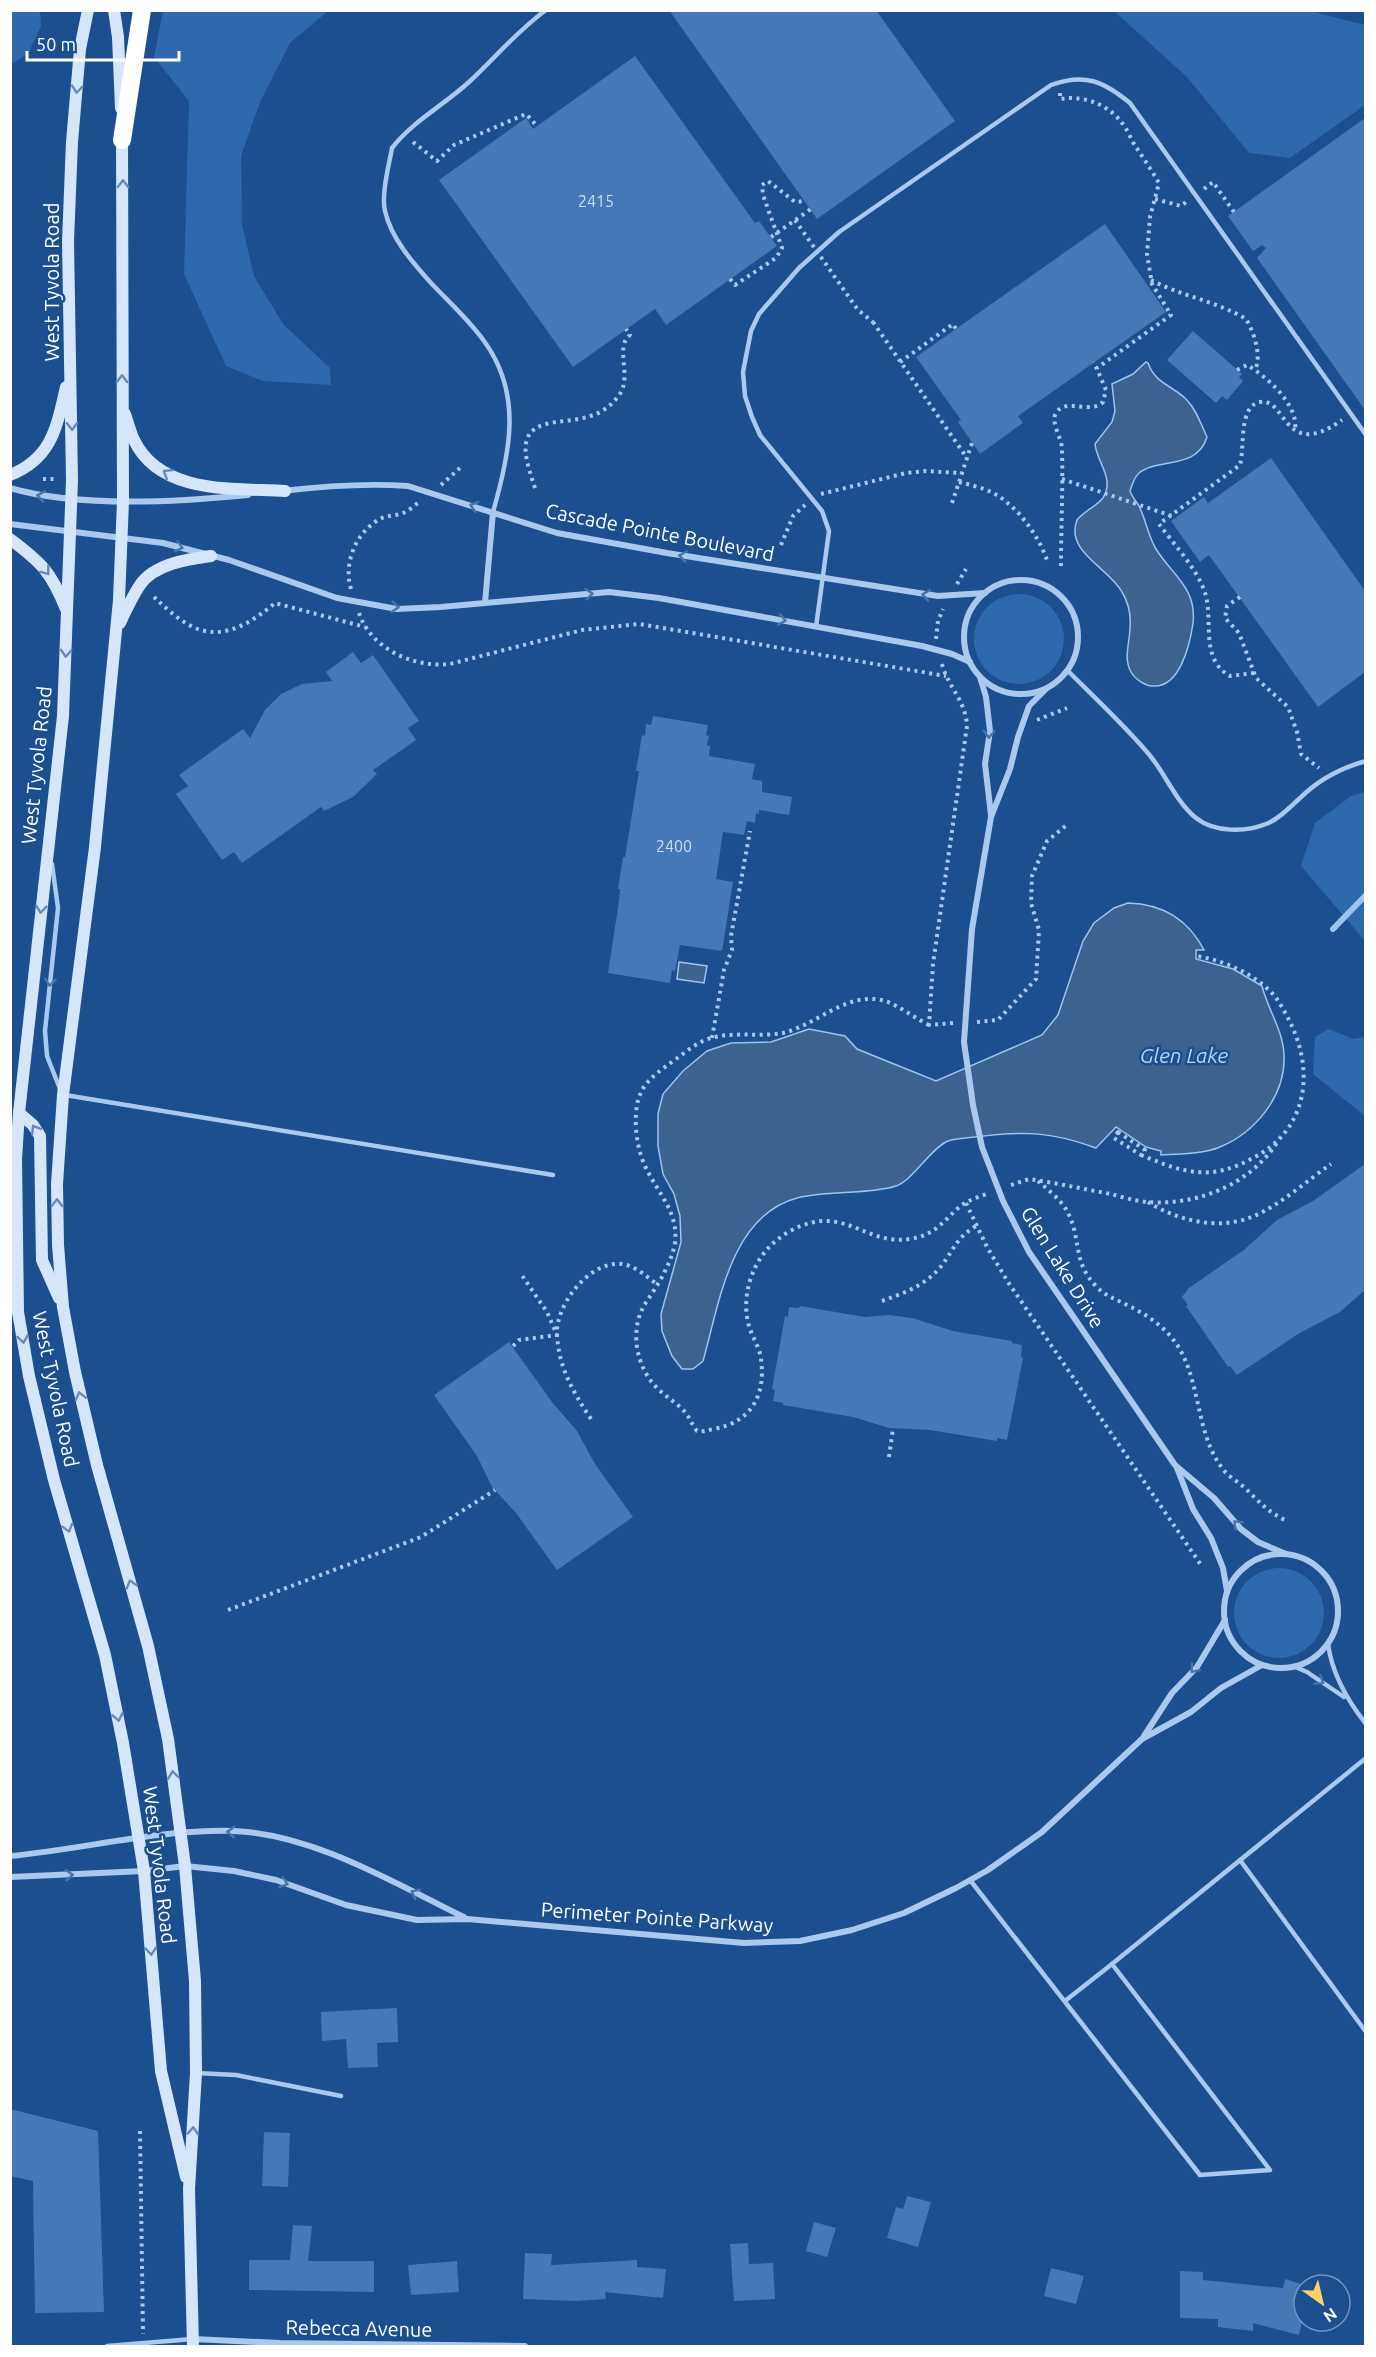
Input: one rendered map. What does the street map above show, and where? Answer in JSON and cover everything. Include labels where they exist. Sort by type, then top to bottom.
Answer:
[{"type":"highway","points":[[122,140],[142,10]]},
{"type":"main road","name":"West Tyvola Road","points":[[88,10],[80,49],[72,142],[68,241],[72,499],[63,716],[15,1112],[18,1311],[29,1376],[54,1480],[105,1655],[140,1838],[161,2071],[189,2190]]},
{"type":"main road","name":"West Tyvola Road","points":[[114,10],[118,36],[122,140],[122,538],[116,629],[95,847],[63,1095],[57,1194],[58,1245],[63,1307],[75,1372],[97,1465],[148,1646],[168,1738],[181,1833],[195,1981],[196,2073],[189,2190],[193,2343]]},
{"type":"main road","points":[[10,475],[22,470],[43,452],[54,436],[70,368]]},
{"type":"main road","points":[[122,405],[134,441],[148,460],[173,477],[198,486],[285,491]]},
{"type":"main road","points":[[10,539],[37,560],[55,583],[68,613]]},
{"type":"main road","points":[[116,629],[141,583],[159,570],[176,563],[211,556]]},
{"type":"main road","points":[[15,1112],[33,1125],[40,1136],[42,1260],[63,1307]]},
{"type":"street","name":"Cascade Pointe Boulevard","points":[[10,488],[37,496],[123,501],[221,498],[331,486],[382,484],[408,486],[558,533],[667,554],[938,596],[985,593]]},
{"type":"street","points":[[485,603],[493,512]]},
{"type":"street","points":[[10,524],[163,543],[211,556],[300,586],[355,601],[397,609],[609,592],[658,598],[922,646],[952,654],[969,662]]},
{"type":"street","points":[[1022,580],[1041,583],[1058,594],[1071,609],[1078,628],[1077,647],[1061,678],[1046,688],[1029,694],[1011,693],[994,687],[980,676],[969,662],[964,645],[965,627],[972,608],[985,593],[1002,583],[1022,580]]},
{"type":"street","name":"Glen Lake Drive","points":[[980,676],[986,697],[990,731],[985,764],[991,817]]},
{"type":"street","name":"Glen Lake Drive","points":[[1046,688],[1029,706],[1010,769],[991,817],[972,929],[964,1042],[973,1106],[982,1147],[998,1188],[1029,1252],[1175,1465],[1193,1509],[1211,1538],[1223,1568],[1227,1592]]},
{"type":"street","name":"Glen Lake Drive","points":[[1175,1465],[1214,1498],[1241,1529],[1258,1542],[1286,1554]]},
{"type":"street","points":[[1286,1554],[1305,1559],[1321,1570],[1333,1587],[1338,1605],[1336,1625],[1328,1644],[1313,1658],[1293,1666],[1280,1668],[1262,1665],[1246,1656],[1234,1644],[1226,1628],[1224,1610],[1227,1592],[1235,1576],[1248,1564],[1266,1556],[1286,1554]]},
{"type":"street","name":"Perimeter Pointe Parkway","points":[[10,1877],[144,1871],[185,1866],[234,1871],[276,1880],[346,1905],[417,1920],[467,1919],[744,1943],[800,1941],[852,1930],[904,1913],[970,1880],[1042,1832],[1142,1739],[1172,1693],[1197,1667],[1225,1620]]},
{"type":"street","name":"Perimeter Pointe Parkway","points":[[1142,1739],[1191,1712],[1221,1688],[1262,1665]]},
{"type":"street","name":"Perimeter Pointe Parkway","points":[[10,1857],[181,1833],[234,1831],[265,1835],[294,1842],[342,1859],[467,1919]]},
{"type":"street","name":"Rebecca Avenue","points":[[193,2343],[525,2346]]},
{"type":"lane","points":[[493,512],[506,456],[511,420],[508,397],[494,356],[483,340],[421,272],[392,232],[384,209],[387,179],[392,148],[404,135],[468,83],[498,51],[546,10]]},
{"type":"lane","points":[[816,627],[829,531],[826,521],[813,500],[760,435],[745,396],[743,372],[751,331],[759,314],[799,268],[839,232],[1053,84],[1088,79],[1102,84],[1130,103],[1365,435]]},
{"type":"lane","points":[[1067,670],[1147,752],[1197,819],[1211,826],[1223,829],[1253,829],[1269,823],[1319,781],[1346,766],[1365,761]]},
{"type":"lane","points":[[48,841],[58,908],[45,1031],[47,1056],[63,1095],[554,1175]]},
{"type":"lane","points":[[1328,1644],[1330,1659],[1346,1699],[1365,1724]]},
{"type":"lane","points":[[1293,1666],[1307,1672],[1346,1699]]},
{"type":"lane","points":[[1065,2001],[1365,1758]]},
{"type":"lane","points":[[1240,1860],[1365,2032]]},
{"type":"lane","points":[[970,1880],[1200,2175],[1270,2170],[1112,1964]]},
{"type":"lane","points":[[196,2073],[236,2075],[341,2096]]},
{"type":"lane","points":[[107,2346],[193,2343]]},
{"type":"path","points":[[1053,84],[1060,93],[1060,99],[1073,97],[1085,99],[1112,113],[1122,123],[1158,181],[1147,235],[1147,254],[1150,280],[1154,291],[1171,315],[1097,368]]},
{"type":"path","points":[[404,135],[437,161],[453,145],[526,114],[537,126]]},
{"type":"path","points":[[730,279],[735,285],[776,258],[782,248],[763,195],[762,185],[768,181],[795,202],[805,201]]},
{"type":"path","points":[[771,237],[811,209]]},
{"type":"path","points":[[795,220],[858,310],[873,322],[967,458]]},
{"type":"path","points":[[1150,280],[1172,291],[1206,300],[1246,319],[1250,325],[1258,356],[1255,370]]},
{"type":"path","points":[[900,362],[953,324],[956,328]]},
{"type":"path","points":[[535,488],[526,451],[527,439],[532,430],[549,423],[588,417],[612,404],[625,384],[623,350],[624,341],[630,335],[626,329]]},
{"type":"path","points":[[1061,566],[1062,446],[1054,420],[1057,411],[1066,406],[1093,408],[1103,402],[1106,390],[1094,362]]},
{"type":"path","points":[[1237,370],[1247,365],[1255,370],[1290,406],[1296,419],[1295,430]]},
{"type":"path","points":[[1254,673],[1230,676],[1219,665],[1207,635],[1204,590],[1159,524],[1173,517],[1240,465],[1245,418],[1252,405],[1258,402],[1270,404],[1295,430],[1305,435],[1322,432],[1351,414]]},
{"type":"path","points":[[951,503],[972,443]]},
{"type":"path","points":[[461,467],[432,493],[403,513],[380,519],[359,539],[353,551],[348,571],[355,601],[366,627],[391,651],[415,661],[443,665],[582,630],[639,624],[946,676]]},
{"type":"path","points":[[781,545],[793,516],[813,500],[832,490],[906,473],[925,471],[961,474]]},
{"type":"path","points":[[41,472],[42,488]]},
{"type":"path","points":[[43,479],[54,479]]},
{"type":"path","points":[[1062,479],[1173,517]]},
{"type":"path","points":[[959,482],[992,493],[1011,506],[1024,520],[1042,547],[1047,560]]},
{"type":"path","points":[[154,597],[190,626],[203,631],[228,631],[261,615],[275,603],[366,627]]},
{"type":"path","points":[[1240,597],[1227,606],[1225,618],[1239,633],[1254,673],[1288,707],[1297,732],[1301,754],[1329,776]]},
{"type":"path","points":[[712,1038],[724,970],[732,950],[731,936],[750,831]]},
{"type":"path","points":[[929,1024],[892,1004],[867,999],[856,1000],[806,1025],[785,1032],[764,1036],[712,1038],[690,1049],[660,1070],[645,1085],[638,1097],[635,1110],[641,1154],[671,1211],[675,1244],[658,1285],[644,1306],[637,1323],[636,1338],[642,1363],[656,1388],[682,1410],[699,1432],[739,1422],[752,1410],[761,1385],[761,1356],[748,1324],[746,1294],[756,1264],[773,1243],[789,1232],[818,1220],[838,1221],[896,1240],[909,1240],[920,1237],[944,1224],[966,1203],[998,1188],[1029,1179],[1147,1202],[1176,1201],[1203,1196],[1241,1180],[1269,1156],[1295,1114],[1304,1087],[1304,1058],[1292,1025],[1276,998],[1255,979],[1229,965],[1197,956]]},
{"type":"path","points":[[1141,1155],[1144,1150],[1118,1132],[1114,1138],[1141,1155],[1195,1172],[1232,1168],[1260,1155],[1278,1141]]},
{"type":"path","points":[[1147,1202],[1173,1216],[1193,1221],[1228,1222],[1246,1219],[1269,1208],[1331,1164]]},
{"type":"path","points":[[1037,1180],[1058,1199],[1070,1216],[1080,1262],[1097,1288],[1106,1295],[1145,1314],[1167,1332],[1178,1345],[1192,1376],[1200,1417],[1221,1468],[1264,1507],[1285,1520]]},
{"type":"path","points":[[966,1203],[976,1226],[1008,1282],[1201,1565]]},
{"type":"path","points":[[882,1301],[925,1282],[943,1263],[957,1239],[976,1226]]},
{"type":"path","points":[[557,1335],[558,1321],[564,1302],[577,1286],[602,1268],[613,1264],[623,1264],[634,1268],[658,1285]]},
{"type":"path","points":[[521,1274],[547,1312],[557,1335],[566,1379],[591,1419]]},
{"type":"path","points":[[513,1346],[519,1340],[557,1335]]},
{"type":"path","points":[[889,1457],[893,1428]]},
{"type":"path","points":[[228,1610],[421,1537],[495,1490]]},
{"type":"path","points":[[140,2131],[143,2326]]},
{"type":"shaded area","points":[[10,11],[40,11],[41,26],[28,54],[13,63],[10,62]]},
{"type":"shaded area","points":[[163,11],[328,11],[290,43],[260,102],[241,156],[242,224],[254,276],[283,324],[330,368],[331,385],[263,381],[226,366],[184,274],[189,101],[154,57]]},
{"type":"shaded area","points":[[1114,11],[1310,11],[1365,25],[1365,105],[1290,158],[1249,153],[1187,77]]},
{"type":"shaded area","points":[[1019,594],[1036,598],[1051,607],[1060,622],[1064,639],[1060,656],[1051,671],[1036,680],[1019,684],[1002,680],[987,671],[978,656],[974,639],[978,622],[987,607],[1002,598]]},
{"type":"shaded area","points":[[1366,792],[1365,941],[1301,866],[1315,823],[1351,796]]},
{"type":"shaded area","points":[[1328,1029],[1354,1039],[1365,1037],[1365,1116],[1313,1074],[1315,1037]]},
{"type":"shaded area","points":[[1279,1568],[1296,1571],[1311,1581],[1321,1596],[1324,1613],[1321,1630],[1311,1645],[1296,1655],[1279,1658],[1262,1655],[1247,1645],[1237,1630],[1234,1613],[1237,1596],[1247,1581],[1262,1571]]},
{"type":"water","points":[[1146,362],[1159,379],[1190,403],[1207,437],[1202,448],[1194,455],[1145,469],[1138,474],[1130,491],[1139,506],[1153,544],[1187,591],[1193,611],[1192,632],[1182,663],[1170,680],[1162,685],[1153,686],[1138,680],[1129,667],[1127,656],[1130,618],[1124,596],[1116,583],[1082,550],[1075,531],[1077,520],[1103,498],[1106,491],[1106,477],[1095,444],[1112,422],[1115,411],[1112,384],[1133,374]]},
{"type":"water","name":"Glen Lake","points":[[1128,903],[1152,906],[1173,915],[1198,939],[1204,950],[1196,950],[1196,959],[1233,969],[1262,986],[1281,1037],[1284,1055],[1280,1084],[1274,1098],[1257,1122],[1220,1147],[1184,1154],[1161,1155],[1161,1151],[1146,1147],[1116,1127],[1096,1148],[1050,1135],[1022,1133],[954,1139],[942,1144],[909,1178],[896,1186],[873,1191],[797,1198],[774,1208],[756,1223],[742,1243],[722,1290],[703,1361],[693,1369],[682,1369],[672,1356],[662,1331],[661,1314],[681,1242],[680,1216],[674,1194],[663,1174],[658,1146],[658,1114],[663,1094],[683,1071],[707,1051],[731,1043],[771,1042],[809,1029],[845,1036],[857,1049],[936,1081],[1042,1035],[1058,1015],[1083,941],[1094,923],[1114,908]]},
{"type":"water","points":[[679,962],[707,966],[704,983],[677,979]]},
{"type":"building","points":[[669,10],[876,10],[955,121],[817,219]]},
{"type":"building","points":[[635,56],[755,223],[759,221],[777,246],[666,325],[655,309],[573,367],[439,180],[526,118],[533,129]]},
{"type":"building","points":[[1365,118],[1365,410],[1257,258],[1266,248],[1262,245],[1253,251],[1228,216]]},
{"type":"building","points":[[1105,224],[1166,312],[1018,416],[1023,423],[980,454],[958,422],[961,420],[916,357]]},
{"type":"building","points":[[1193,331],[1242,374],[1239,377],[1243,381],[1227,400],[1222,396],[1216,403],[1167,360]]},
{"type":"building","points":[[1271,458],[1365,591],[1365,672],[1318,707],[1209,555],[1200,562],[1171,521],[1204,497],[1208,503]]},
{"type":"building","points":[[353,652],[361,663],[373,655],[419,721],[408,728],[416,740],[373,770],[377,774],[353,797],[324,811],[321,807],[242,863],[234,852],[222,860],[176,794],[188,786],[179,775],[243,729],[250,738],[265,710],[281,694],[302,684],[332,681],[326,672]]},
{"type":"building","points":[[653,716],[708,725],[706,735],[709,736],[707,745],[710,746],[709,756],[755,764],[752,779],[762,781],[762,792],[792,797],[789,815],[759,810],[759,814],[756,813],[755,823],[747,821],[744,835],[723,832],[716,879],[733,882],[722,951],[680,945],[670,983],[608,973],[619,901],[620,889],[618,889],[639,771],[636,771],[642,735],[645,736],[646,724],[651,725]]},
{"type":"building","points":[[1365,1164],[1365,1290],[1340,1312],[1298,1334],[1237,1375],[1230,1366],[1228,1367],[1182,1297],[1189,1288],[1245,1249],[1277,1220],[1313,1201]]},
{"type":"building","points":[[800,1306],[865,1317],[889,1315],[912,1318],[953,1331],[1012,1341],[1012,1343],[1022,1345],[1021,1357],[1023,1358],[1007,1440],[997,1438],[997,1441],[930,1430],[889,1428],[853,1417],[783,1405],[783,1403],[773,1401],[775,1390],[772,1389],[785,1316],[788,1317],[789,1307],[799,1308]]},
{"type":"building","points":[[509,1342],[552,1402],[577,1431],[595,1464],[633,1517],[557,1570],[516,1513],[492,1487],[477,1456],[434,1395]]},
{"type":"building","points":[[397,2008],[398,2042],[377,2043],[378,2067],[348,2068],[346,2039],[322,2041],[321,2012]]},
{"type":"building","points":[[10,2109],[98,2131],[104,2312],[35,2313],[33,2181],[10,2176]]},
{"type":"building","points":[[264,2132],[290,2133],[288,2187],[262,2186]]},
{"type":"building","points":[[907,2196],[931,2202],[918,2247],[887,2238],[896,2207],[903,2209]]},
{"type":"building","points":[[814,2222],[836,2228],[827,2257],[806,2251]]},
{"type":"building","points":[[293,2225],[312,2226],[308,2261],[374,2261],[374,2292],[249,2290],[249,2260],[290,2260]]},
{"type":"building","points":[[748,2243],[749,2264],[773,2263],[775,2299],[734,2301],[730,2244]]},
{"type":"building","points":[[525,2253],[552,2254],[551,2265],[637,2260],[637,2267],[666,2269],[663,2298],[605,2292],[606,2299],[575,2301],[523,2299]]},
{"type":"building","points":[[457,2261],[459,2292],[411,2295],[408,2265]]},
{"type":"building","points":[[1051,2268],[1084,2276],[1076,2304],[1044,2296]]},
{"type":"building","points":[[1180,2271],[1203,2272],[1203,2280],[1283,2288],[1285,2279],[1292,2281],[1292,2333],[1299,2333],[1299,2335],[1253,2323],[1253,2331],[1218,2327],[1218,2319],[1180,2318]]},
{"type":"waterway","points":[[1333,929],[1366,895]]}]
